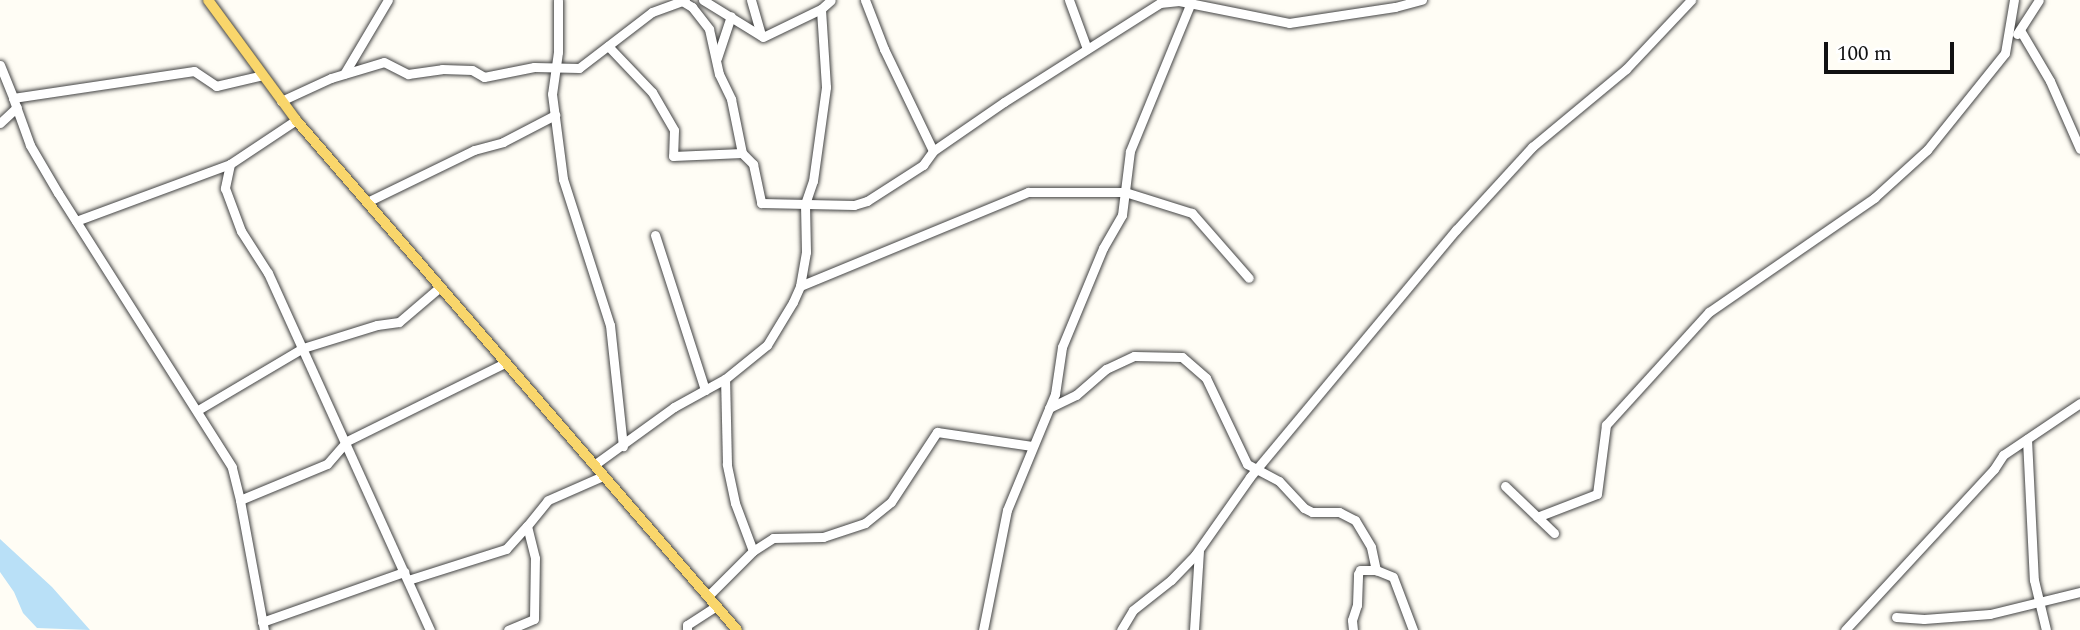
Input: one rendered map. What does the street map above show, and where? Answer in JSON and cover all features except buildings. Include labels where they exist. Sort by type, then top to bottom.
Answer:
[{"type":"main road","points":[[208,0],[296,120],[737,630]]},
{"type":"street","points":[[344,74],[388,0]]},
{"type":"street","points":[[558,0],[552,94],[564,179],[596,272],[610,325],[623,446]]},
{"type":"street","points":[[703,0],[761,36]]},
{"type":"street","points":[[751,0],[761,36]]},
{"type":"street","points":[[761,36],[821,9],[831,0]]},
{"type":"street","points":[[865,0],[884,49],[933,151]]},
{"type":"street","points":[[1069,0],[1087,49]]},
{"type":"street","points":[[281,101],[344,74],[384,62],[408,74],[442,69],[472,70],[484,77],[534,67],[555,70],[579,68],[652,12],[684,1],[709,29],[716,60],[731,99],[742,153],[753,164],[761,202],[860,204],[923,165],[933,151],[1160,3],[1191,2],[1289,23],[1395,8],[1422,0]]},
{"type":"street","points":[[1121,630],[1133,610],[1171,580],[1199,549],[1256,470],[1456,230],[1532,147],[1626,69],[1691,0]]},
{"type":"street","points":[[2005,0],[2012,12]]},
{"type":"street","points":[[2006,53],[2014,0]]},
{"type":"street","points":[[1537,517],[1597,494],[1606,425],[1664,359],[1709,312],[1874,198],[1927,150],[2006,53],[2039,0]]},
{"type":"street","points":[[983,630],[1007,510],[1055,394],[1062,347],[1103,248],[1122,215],[1130,150],[1191,2]]},
{"type":"street","points":[[594,465],[674,407],[725,379],[767,345],[800,285],[806,252],[805,204],[813,181],[826,87],[821,9]]},
{"type":"street","points":[[716,60],[731,16]]},
{"type":"street","points":[[2020,30],[2050,81],[2080,149]]},
{"type":"street","points":[[608,46],[652,92],[674,130],[673,156],[742,153]]},
{"type":"street","points":[[0,65],[30,145],[232,467],[263,626],[406,576],[506,549],[548,500],[603,475]]},
{"type":"street","points":[[0,123],[15,103],[194,71],[216,86],[263,75]]},
{"type":"street","points":[[367,202],[474,150],[503,142],[555,115]]},
{"type":"street","points":[[76,221],[230,164],[296,120]]},
{"type":"street","points":[[230,164],[225,188],[237,220],[268,273],[347,441],[430,630]]},
{"type":"street","points":[[800,285],[1028,192],[1125,192],[1192,213],[1249,278]]},
{"type":"street","points":[[655,235],[705,390]]},
{"type":"street","points":[[198,410],[303,348],[377,325],[399,322],[440,287]]},
{"type":"street","points":[[1049,408],[1076,395],[1106,369],[1134,356],[1182,357],[1206,378],[1247,464],[1279,481],[1304,509],[1312,512],[1339,512],[1355,520],[1371,547],[1376,570]]},
{"type":"street","points":[[240,500],[327,464],[347,441],[505,363]]},
{"type":"street","points":[[725,379],[727,464],[735,503],[753,551]]},
{"type":"street","points":[[1845,630],[1994,469],[2003,455],[2080,403]]},
{"type":"street","points":[[708,596],[753,551],[773,538],[823,537],[864,523],[891,502],[937,432],[1032,446]]},
{"type":"street","points":[[2027,439],[2029,522],[2038,601],[2046,630]]},
{"type":"street","points":[[1506,486],[1554,533]]},
{"type":"street","points":[[508,630],[534,619],[536,558],[527,527]]},
{"type":"street","points":[[1194,630],[1199,549]]},
{"type":"street","points":[[1353,630],[1352,620],[1357,605],[1360,570],[1376,570],[1394,577],[1413,630]]},
{"type":"street","points":[[1896,617],[1990,614],[2080,592]]},
{"type":"street","points":[[687,630],[687,625],[716,606]]},
{"type":"water","points":[[0,539],[52,587],[90,630],[37,628],[23,613],[14,592],[0,572]]}]
